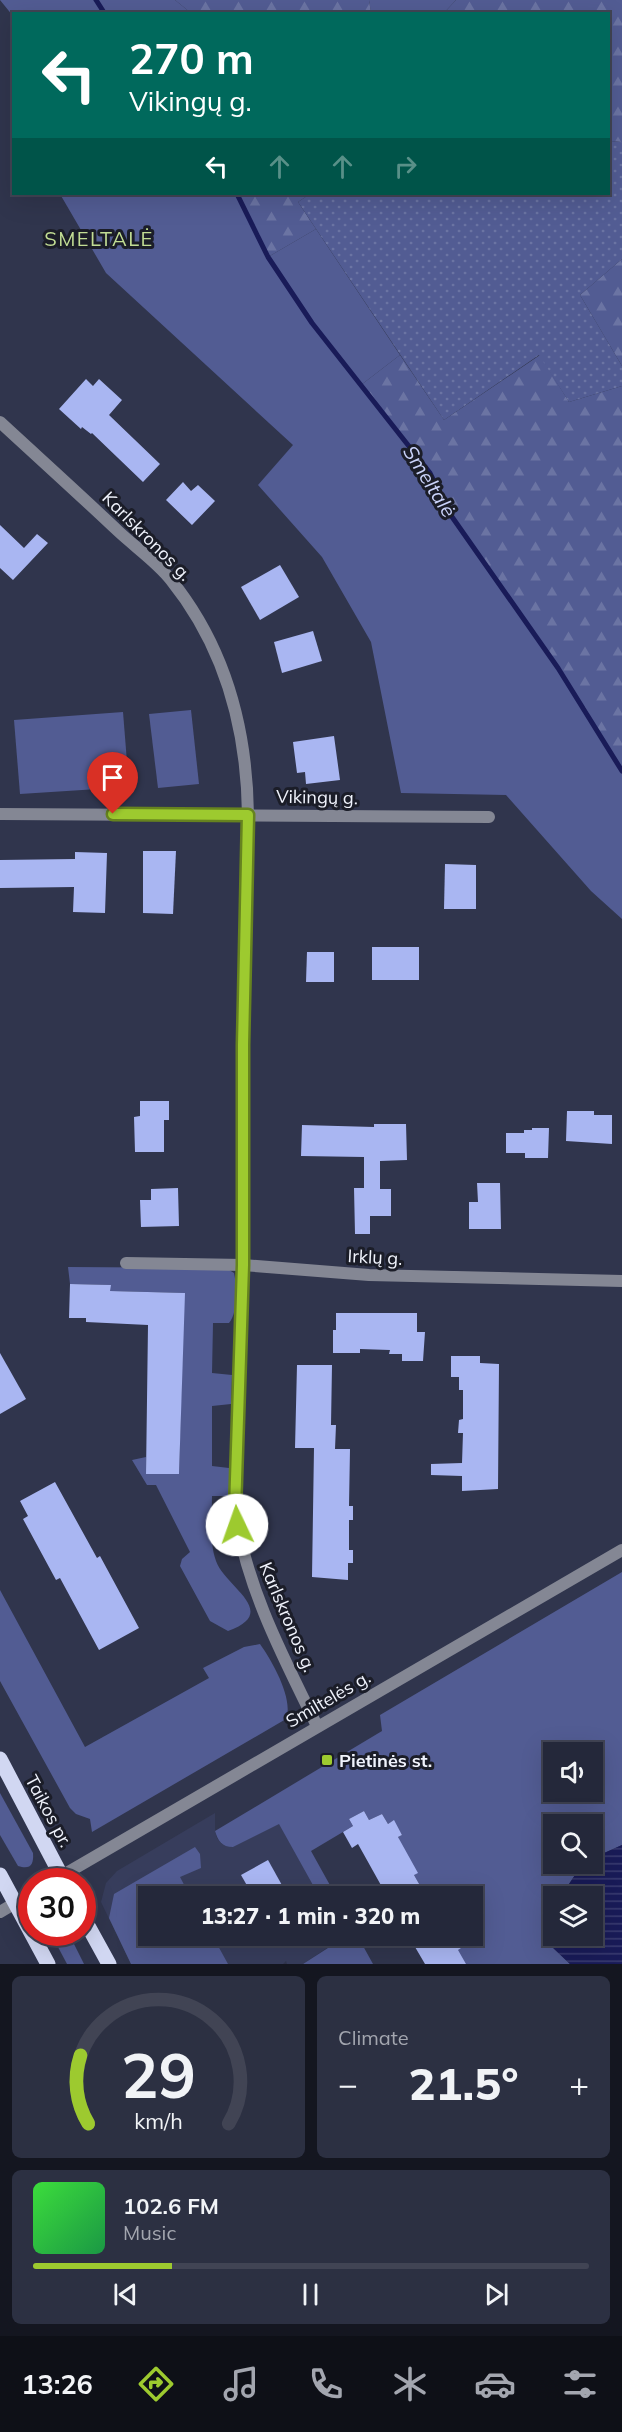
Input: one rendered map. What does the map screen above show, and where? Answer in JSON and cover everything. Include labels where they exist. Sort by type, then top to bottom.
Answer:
[{"type":"main road","name":"Taikos pr.","points":[[0,1759],[54,1868]]},
{"type":"main road","points":[[0,1875],[48,1964]]},
{"type":"main road","points":[[96,1940],[110,1964]]},
{"type":"street","name":"Karlskronos g.","points":[[0,422],[171,579],[202,625],[222,666],[236,710],[243,740],[248,815],[243,1045],[243,1265],[235,1510],[239,1539],[256,1598],[317,1726]]},
{"type":"street","name":"Vikingų g.","points":[[0,814],[489,817]]},
{"type":"street","name":"Irklų g.","points":[[126,1263],[243,1265],[369,1275],[622,1281]]},
{"type":"street","name":"Smiltelės g.","points":[[78,1868],[317,1726],[622,1550]]},
{"type":"street","points":[[0,1911],[18,1901]]},
{"type":"shaded area","points":[[215,1813],[217,1838],[221,1843],[233,1847],[279,1823],[314,1886],[138,1886],[138,1946],[330,1946],[303,1964],[287,1964],[286,1961],[283,1964],[131,1964],[101,1902],[106,1883],[117,1871]]},
{"type":"shaded area","points":[[622,1845],[622,1964],[570,1964],[551,1946],[603,1946],[603,1886],[568,1886],[576,1874],[603,1874],[603,1854]]},
{"type":"green space","points":[[0,0],[175,0],[190,12],[12,12],[12,15]]},
{"type":"green space","points":[[175,0],[369,0],[371,12],[190,12]]},
{"type":"green space","points":[[369,0],[456,0],[445,12],[371,12]]},
{"type":"green space","points":[[456,0],[622,0],[622,142],[610,141],[610,12],[445,12]]},
{"type":"green space","points":[[610,141],[622,142],[622,259],[580,295],[622,366],[622,386],[569,402],[539,355],[444,420],[298,202],[308,195],[610,195]]},
{"type":"green space","points":[[61,195],[237,195],[268,257],[316,229],[400,355],[361,385],[430,473],[450,514],[558,668],[622,771],[622,919],[591,891],[506,795],[401,793],[371,642],[322,557],[258,485],[293,445],[106,273]]},
{"type":"green space","points":[[237,195],[308,195],[298,202],[316,229],[268,257]]},
{"type":"green space","points":[[622,259],[622,366],[580,295]]},
{"type":"green space","points":[[400,355],[444,420],[540,355],[569,402],[622,386],[622,771],[558,668],[450,514],[430,473],[361,385]]},
{"type":"green space","points":[[191,710],[199,784],[158,788],[149,714]]},
{"type":"green space","points":[[123,712],[129,787],[20,794],[14,720]]},
{"type":"green space","points":[[68,1267],[226,1268],[234,1273],[236,1299],[232,1319],[229,1323],[213,1323],[212,1373],[232,1375],[231,1404],[212,1406],[212,1466],[229,1468],[229,1496],[212,1496],[212,1537],[216,1561],[221,1571],[250,1607],[250,1616],[243,1624],[228,1631],[210,1621],[180,1566],[182,1559],[190,1552],[156,1485],[147,1485],[132,1460],[146,1457],[146,1474],[179,1474],[184,1293],[110,1291],[110,1285],[70,1284]]},
{"type":"green space","points":[[622,1572],[622,1845],[603,1854],[603,1814],[543,1814],[543,1874],[576,1874],[568,1886],[543,1886],[543,1946],[551,1946],[570,1964],[458,1964],[458,1946],[483,1946],[483,1886],[420,1886],[398,1837],[402,1835],[393,1821],[388,1824],[382,1814],[369,1820],[364,1811],[349,1819],[353,1826],[311,1851],[330,1886],[313,1886],[279,1824],[233,1847],[223,1845],[219,1840],[215,1831],[382,1731],[380,1715]]},
{"type":"green space","points":[[0,1590],[85,1747],[209,1678],[203,1668],[244,1647],[260,1644],[281,1680],[287,1701],[286,1719],[92,1832],[90,1819],[76,1814],[70,1808],[0,1681]]},
{"type":"green space","points":[[0,1793],[33,1853],[33,1861],[28,1867],[18,1866],[0,1835]]},
{"type":"green space","points":[[195,1847],[200,1854],[201,1868],[180,1877],[185,1886],[138,1886],[138,1946],[218,1946],[228,1964],[131,1964],[109,1918],[114,1894]]},
{"type":"green space","points":[[57,1946],[75,1946],[84,1964],[67,1964]]},
{"type":"green space","points":[[331,1946],[363,1946],[373,1964],[303,1964]]},
{"type":"building","points":[[86,379],[93,386],[99,379],[122,400],[109,415],[160,464],[143,482],[92,433],[82,427],[81,429],[59,409]]},
{"type":"building","points":[[183,482],[191,491],[198,485],[215,501],[192,525],[166,500]]},
{"type":"building","points":[[0,525],[24,548],[37,534],[48,543],[13,580],[0,568]]},
{"type":"building","points":[[280,565],[299,597],[260,620],[241,587]]},
{"type":"building","points":[[313,631],[322,661],[282,673],[274,642]]},
{"type":"building","points":[[334,736],[340,780],[306,784],[305,772],[297,773],[293,742]]},
{"type":"building","points":[[143,851],[176,851],[173,914],[143,913]]},
{"type":"building","points":[[75,852],[107,853],[105,913],[73,912],[74,887],[0,888],[0,860],[75,859]]},
{"type":"building","points":[[445,864],[476,865],[476,909],[444,909]]},
{"type":"building","points":[[372,947],[419,947],[419,980],[372,980]]},
{"type":"building","points":[[307,952],[334,952],[334,982],[306,982]]},
{"type":"building","points":[[140,1101],[169,1101],[169,1120],[164,1120],[164,1152],[135,1152],[134,1117],[140,1116]]},
{"type":"building","points":[[567,1111],[594,1111],[594,1115],[612,1115],[612,1144],[566,1141]]},
{"type":"building","points":[[374,1124],[406,1124],[407,1160],[380,1161],[380,1189],[391,1189],[391,1216],[370,1216],[370,1234],[355,1234],[354,1188],[364,1188],[364,1157],[301,1156],[302,1125],[374,1127]]},
{"type":"building","points":[[532,1128],[549,1128],[548,1158],[525,1158],[525,1153],[506,1153],[506,1133],[524,1133],[524,1130],[532,1130]]},
{"type":"building","points":[[477,1183],[500,1183],[501,1229],[469,1229],[469,1202],[478,1202]]},
{"type":"building","points":[[178,1188],[179,1226],[141,1227],[140,1200],[151,1200],[151,1189]]},
{"type":"building","points":[[70,1284],[111,1285],[110,1291],[185,1293],[179,1474],[146,1474],[148,1325],[86,1322],[86,1318],[69,1318]]},
{"type":"building","points":[[336,1313],[417,1313],[417,1332],[425,1332],[423,1361],[402,1361],[402,1354],[389,1354],[390,1350],[360,1349],[360,1353],[333,1353]]},
{"type":"building","points":[[0,1353],[26,1399],[0,1414]]},
{"type":"building","points":[[451,1356],[480,1356],[480,1363],[499,1364],[498,1489],[462,1491],[462,1476],[431,1475],[431,1464],[462,1463],[463,1433],[458,1433],[459,1420],[463,1419],[463,1390],[459,1390],[459,1377],[451,1377]]},
{"type":"building","points":[[297,1365],[332,1365],[331,1425],[336,1425],[335,1449],[350,1449],[349,1506],[353,1506],[353,1520],[349,1520],[349,1550],[353,1550],[353,1563],[348,1563],[348,1580],[312,1577],[314,1448],[295,1448]]},
{"type":"building","points":[[55,1482],[97,1558],[100,1556],[139,1628],[99,1650],[60,1578],[56,1580],[23,1519],[28,1516],[20,1501]]},
{"type":"building","points":[[364,1811],[369,1820],[382,1814],[388,1824],[394,1820],[402,1835],[398,1837],[418,1873],[414,1875],[420,1886],[381,1886],[358,1844],[352,1848],[343,1832],[353,1826],[349,1819]]},
{"type":"building","points":[[268,1860],[282,1886],[247,1886],[241,1875]]},
{"type":"building","points":[[414,1946],[464,1946],[458,1950],[466,1964],[425,1964]]},
{"type":"waterway","name":"Smeltalė","points":[[96,0],[104,12]]},
{"type":"waterway","name":"Smeltalė","points":[[237,195],[268,257],[312,323],[430,473],[450,514],[558,668],[622,771]]},
{"type":"place","name":"Pietinės st.","points":[[327,1760]]},
{"type":"district","name":"SMELTALĖ","points":[[99,238]]},
{"type":"route","points":[[113,814],[248,815],[243,1045],[243,1265],[235,1510],[237,1525]]}]
